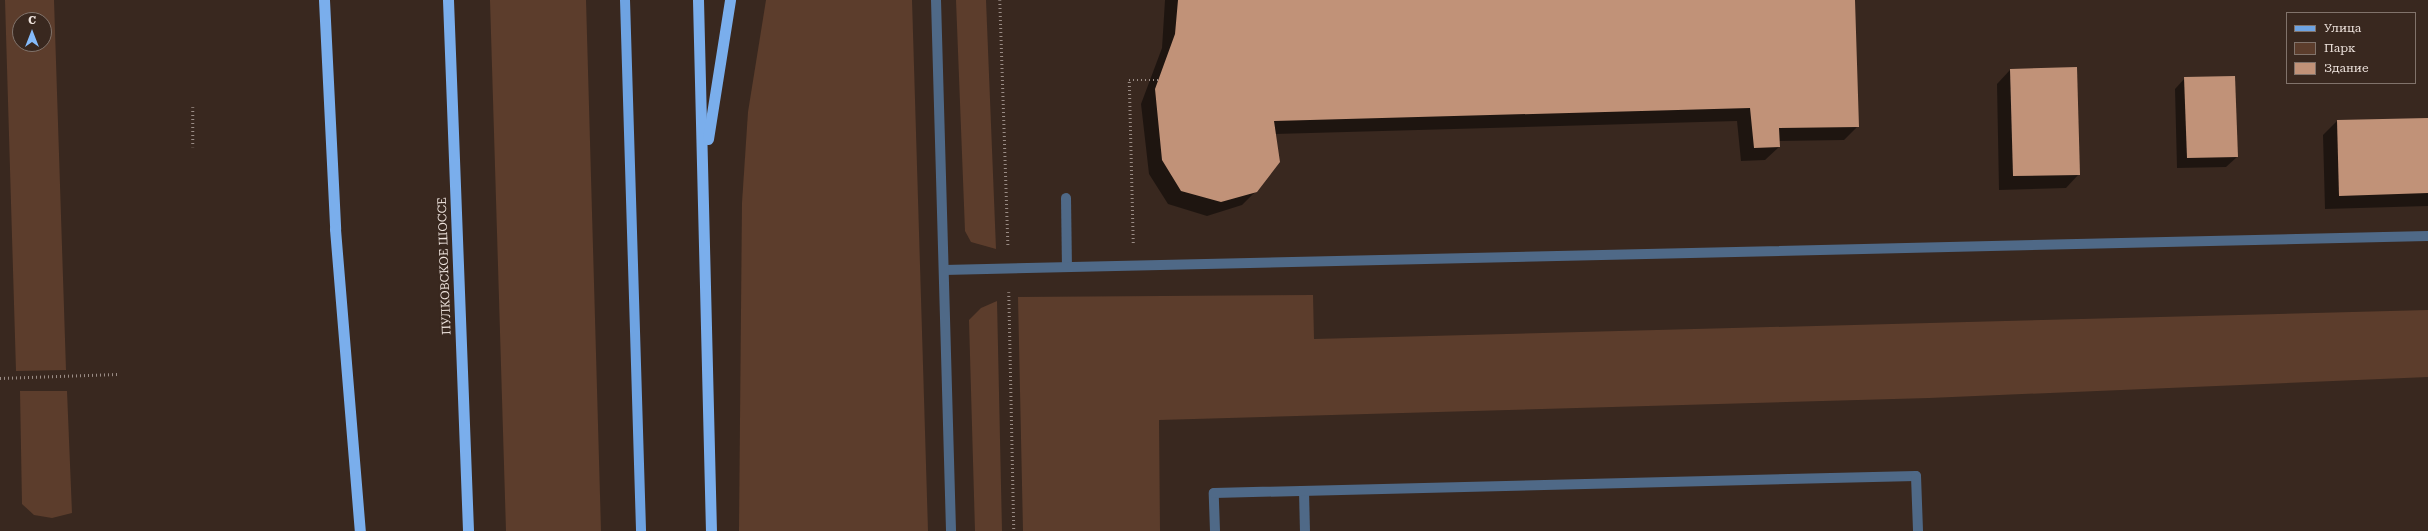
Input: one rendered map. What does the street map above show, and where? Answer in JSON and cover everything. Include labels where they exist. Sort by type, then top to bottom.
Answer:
[{"type":"highway","points":[[324,0],[335,230],[360,531]]},
{"type":"highway","name":"ПУЛКОВСКОЕ ШОССЕ","points":[[448,0],[468,531]]},
{"type":"highway","points":[[698,0],[704,163],[711,531]]},
{"type":"highway","points":[[704,163],[730,0]]},
{"type":"main road","points":[[625,0],[641,531]]},
{"type":"street","points":[[936,0],[951,531]]},
{"type":"street","points":[[1066,198],[1067,267]]},
{"type":"street","points":[[944,270],[2428,236]]},
{"type":"street","points":[[1215,531],[1214,493],[1916,476],[1918,531]]},
{"type":"street","points":[[1304,491],[1305,531]]},
{"type":"path","points":[[1133,245],[1129,80],[1158,80]]},
{"type":"path","points":[[193,107],[193,147]]},
{"type":"path","points":[[0,378],[118,374]]},
{"type":"green space","points":[[5,0],[54,0],[66,370],[16,371]]},
{"type":"green space","points":[[490,0],[586,0],[601,531],[506,531]]},
{"type":"green space","points":[[766,0],[912,0],[928,531],[739,531],[742,203],[748,112]]},
{"type":"green space","points":[[956,0],[986,0],[996,249],[971,242],[965,231]]},
{"type":"green space","points":[[1313,295],[1314,339],[2428,310],[2428,377],[1929,398],[1159,420],[1160,531],[1023,531],[1018,297]]},
{"type":"green space","points":[[997,301],[1002,531],[975,531],[969,320],[981,308]]},
{"type":"green space","points":[[20,391],[67,391],[72,513],[52,518],[34,515],[22,504]]},
{"type":"building","points":[[1178,0],[1855,0],[1859,127],[1779,128],[1780,147],[1754,148],[1750,108],[1274,121],[1280,162],[1257,192],[1221,202],[1181,191],[1162,160],[1155,89],[1175,34]]},
{"type":"building","points":[[2077,67],[2080,175],[2013,176],[2010,69]]},
{"type":"building","points":[[2235,76],[2238,157],[2187,158],[2184,77]]},
{"type":"building","points":[[2428,118],[2428,193],[2339,196],[2337,120]]}]
